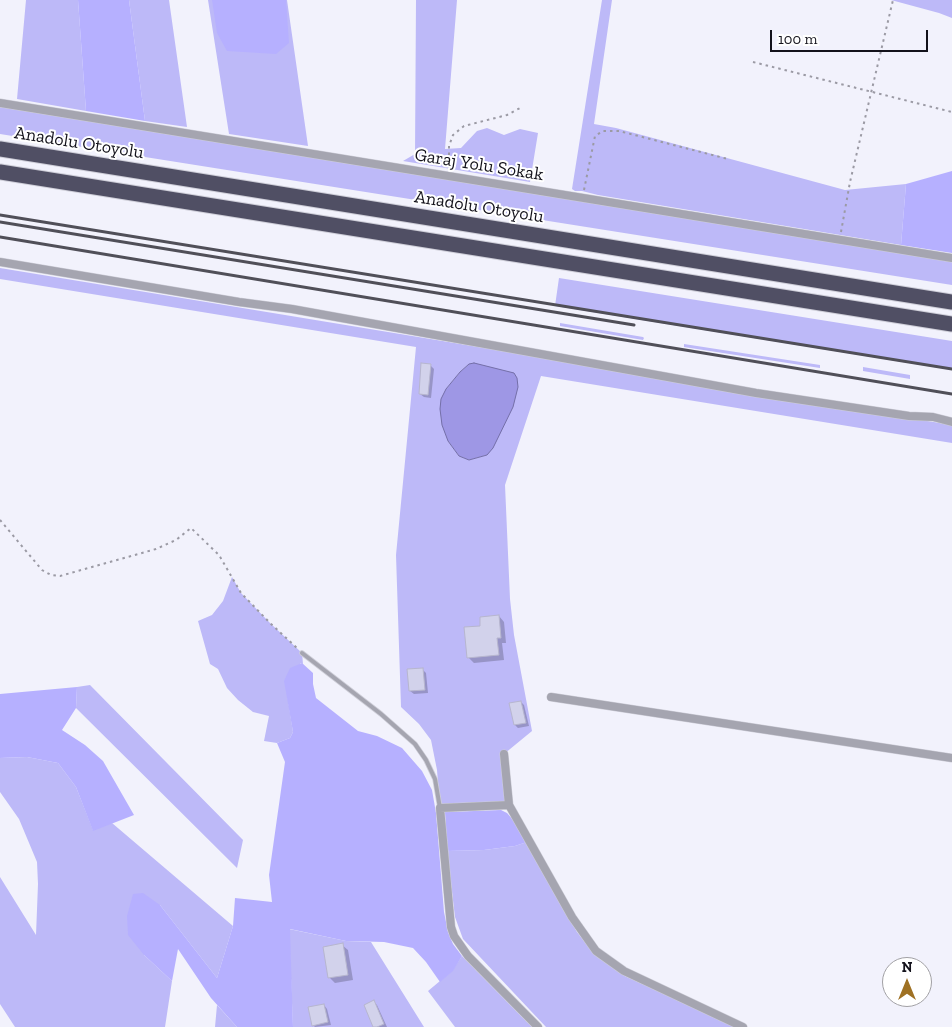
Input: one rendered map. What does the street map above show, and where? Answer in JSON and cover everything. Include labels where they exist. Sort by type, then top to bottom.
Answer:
[{"type":"highway","name":"Anadolu Otoyolu","points":[[0,149],[952,302]]},
{"type":"highway","points":[[0,172],[952,324]]},
{"type":"street","name":"Garaj Yolu Sokak","points":[[0,103],[952,258]]},
{"type":"street","points":[[0,262],[239,302],[301,310],[756,393],[952,422]]},
{"type":"street","points":[[551,697],[952,758]]},
{"type":"street","points":[[504,754],[509,805],[572,917],[596,951],[624,971],[743,1027]]},
{"type":"street","points":[[509,805],[440,808],[451,927],[454,936],[468,956],[538,1027]]},
{"type":"lane","points":[[302,653],[381,714],[414,744],[426,760],[435,779],[440,808]]},
{"type":"path","points":[[840,239],[850,182],[893,0]]},
{"type":"path","points":[[753,62],[952,112]]},
{"type":"path","points":[[449,175],[449,146],[453,135],[464,126],[506,115],[520,108]]},
{"type":"path","points":[[584,197],[584,185],[595,136],[603,131],[619,131],[728,159]]},
{"type":"path","points":[[0,520],[42,570],[51,575],[60,576],[156,550],[176,540],[192,528],[219,555],[241,593],[302,653]]},
{"type":"shaded area","points":[[26,0],[78,0],[86,111],[17,99]]},
{"type":"shaded area","points":[[78,0],[129,0],[145,121],[86,111]]},
{"type":"shaded area","points":[[129,0],[169,0],[187,127],[145,121]]},
{"type":"shaded area","points":[[208,0],[287,0],[308,146],[229,134]]},
{"type":"shaded area","points":[[212,0],[286,0],[289,43],[276,54],[227,51],[217,33]]},
{"type":"shaded area","points":[[416,0],[457,0],[445,149],[461,148],[477,131],[487,128],[504,135],[520,129],[538,133],[530,182],[403,161],[415,154]]},
{"type":"shaded area","points":[[602,0],[612,0],[594,124],[616,128],[845,190],[906,184],[901,245],[598,195],[572,189]]},
{"type":"shaded area","points":[[891,0],[952,0],[952,18],[939,13]]},
{"type":"shaded area","points":[[0,107],[952,260],[952,285],[0,134]]},
{"type":"shaded area","points":[[952,171],[952,253],[901,245],[906,184]]},
{"type":"shaded area","points":[[0,268],[952,425],[952,443],[541,376],[505,485],[510,599],[514,635],[532,731],[504,754],[509,805],[440,808],[437,770],[431,740],[419,724],[401,707],[396,555],[416,347],[0,279]],"holes":[[[469,364],[487,455],[469,460],[459,456],[448,441],[446,389]]]},
{"type":"shaded area","points":[[559,278],[952,341],[952,370],[555,306]]},
{"type":"shaded area","points":[[560,323],[644,338],[643,340],[560,326]]},
{"type":"shaded area","points":[[684,344],[820,365],[820,368],[684,347]]},
{"type":"shaded area","points":[[474,363],[514,373],[517,378],[518,387],[513,407],[493,448],[487,455],[469,460],[459,456],[448,441],[442,425],[440,409],[441,399],[446,389],[460,372],[469,364]]},
{"type":"shaded area","points":[[863,367],[910,375],[910,379],[863,371]]},
{"type":"shaded area","points":[[232,577],[241,593],[302,653],[303,664],[301,663],[285,681],[293,732],[290,738],[277,743],[264,741],[269,716],[253,712],[238,700],[227,688],[218,669],[210,664],[198,621],[212,615],[223,601]]},
{"type":"shaded area","points":[[302,663],[313,673],[316,698],[358,731],[377,736],[402,748],[422,771],[432,790],[436,813],[444,912],[448,932],[453,944],[462,956],[453,971],[440,982],[413,948],[384,942],[346,941],[290,929],[293,1027],[237,1027],[211,998],[178,949],[172,981],[144,955],[128,935],[127,916],[133,894],[143,893],[160,905],[217,978],[233,926],[235,898],[272,902],[269,875],[285,762],[277,743],[290,738],[293,732],[284,681],[290,668]]},
{"type":"shaded area","points":[[90,685],[243,840],[237,868],[76,708],[77,687]]},
{"type":"shaded area","points":[[77,687],[76,708],[62,730],[85,745],[103,761],[134,815],[93,831],[76,787],[58,763],[27,757],[0,758],[0,694]]},
{"type":"shaded area","points":[[27,757],[58,763],[76,787],[93,830],[112,823],[233,926],[217,978],[160,905],[144,955],[172,981],[165,1027],[15,1027],[0,1004],[0,877],[36,935],[37,862],[19,819],[0,792],[0,758]]},
{"type":"shaded area","points":[[501,810],[507,813],[514,821],[527,842],[515,846],[484,850],[447,851],[445,812]]},
{"type":"shaded area","points":[[527,842],[577,932],[592,951],[625,976],[737,1027],[546,1027],[463,939],[455,917],[447,851],[484,850],[515,846]]},
{"type":"shaded area","points":[[289,929],[346,941],[371,942],[424,1027],[293,1027]]},
{"type":"shaded area","points":[[462,956],[532,1027],[455,1027],[428,991],[452,971]]},
{"type":"shaded area","points":[[217,1005],[237,1027],[215,1027]]},
{"type":"building","points":[[421,363],[431,364],[428,395],[419,394]]},
{"type":"building","points":[[499,615],[501,638],[497,638],[499,655],[467,658],[464,627],[480,626],[480,617]]},
{"type":"building","points":[[423,668],[425,690],[409,691],[407,669]]},
{"type":"building","points":[[521,701],[526,723],[514,725],[509,703]]},
{"type":"building","points":[[343,943],[348,975],[328,978],[323,947]]},
{"type":"building","points":[[374,1000],[384,1024],[377,1027],[373,1027],[364,1005]]},
{"type":"building","points":[[324,1004],[328,1022],[312,1026],[308,1007]]},
{"type":"railway","points":[[0,215],[952,369]]},
{"type":"railway","points":[[0,222],[634,325]]},
{"type":"railway","points":[[0,237],[952,394]]}]
